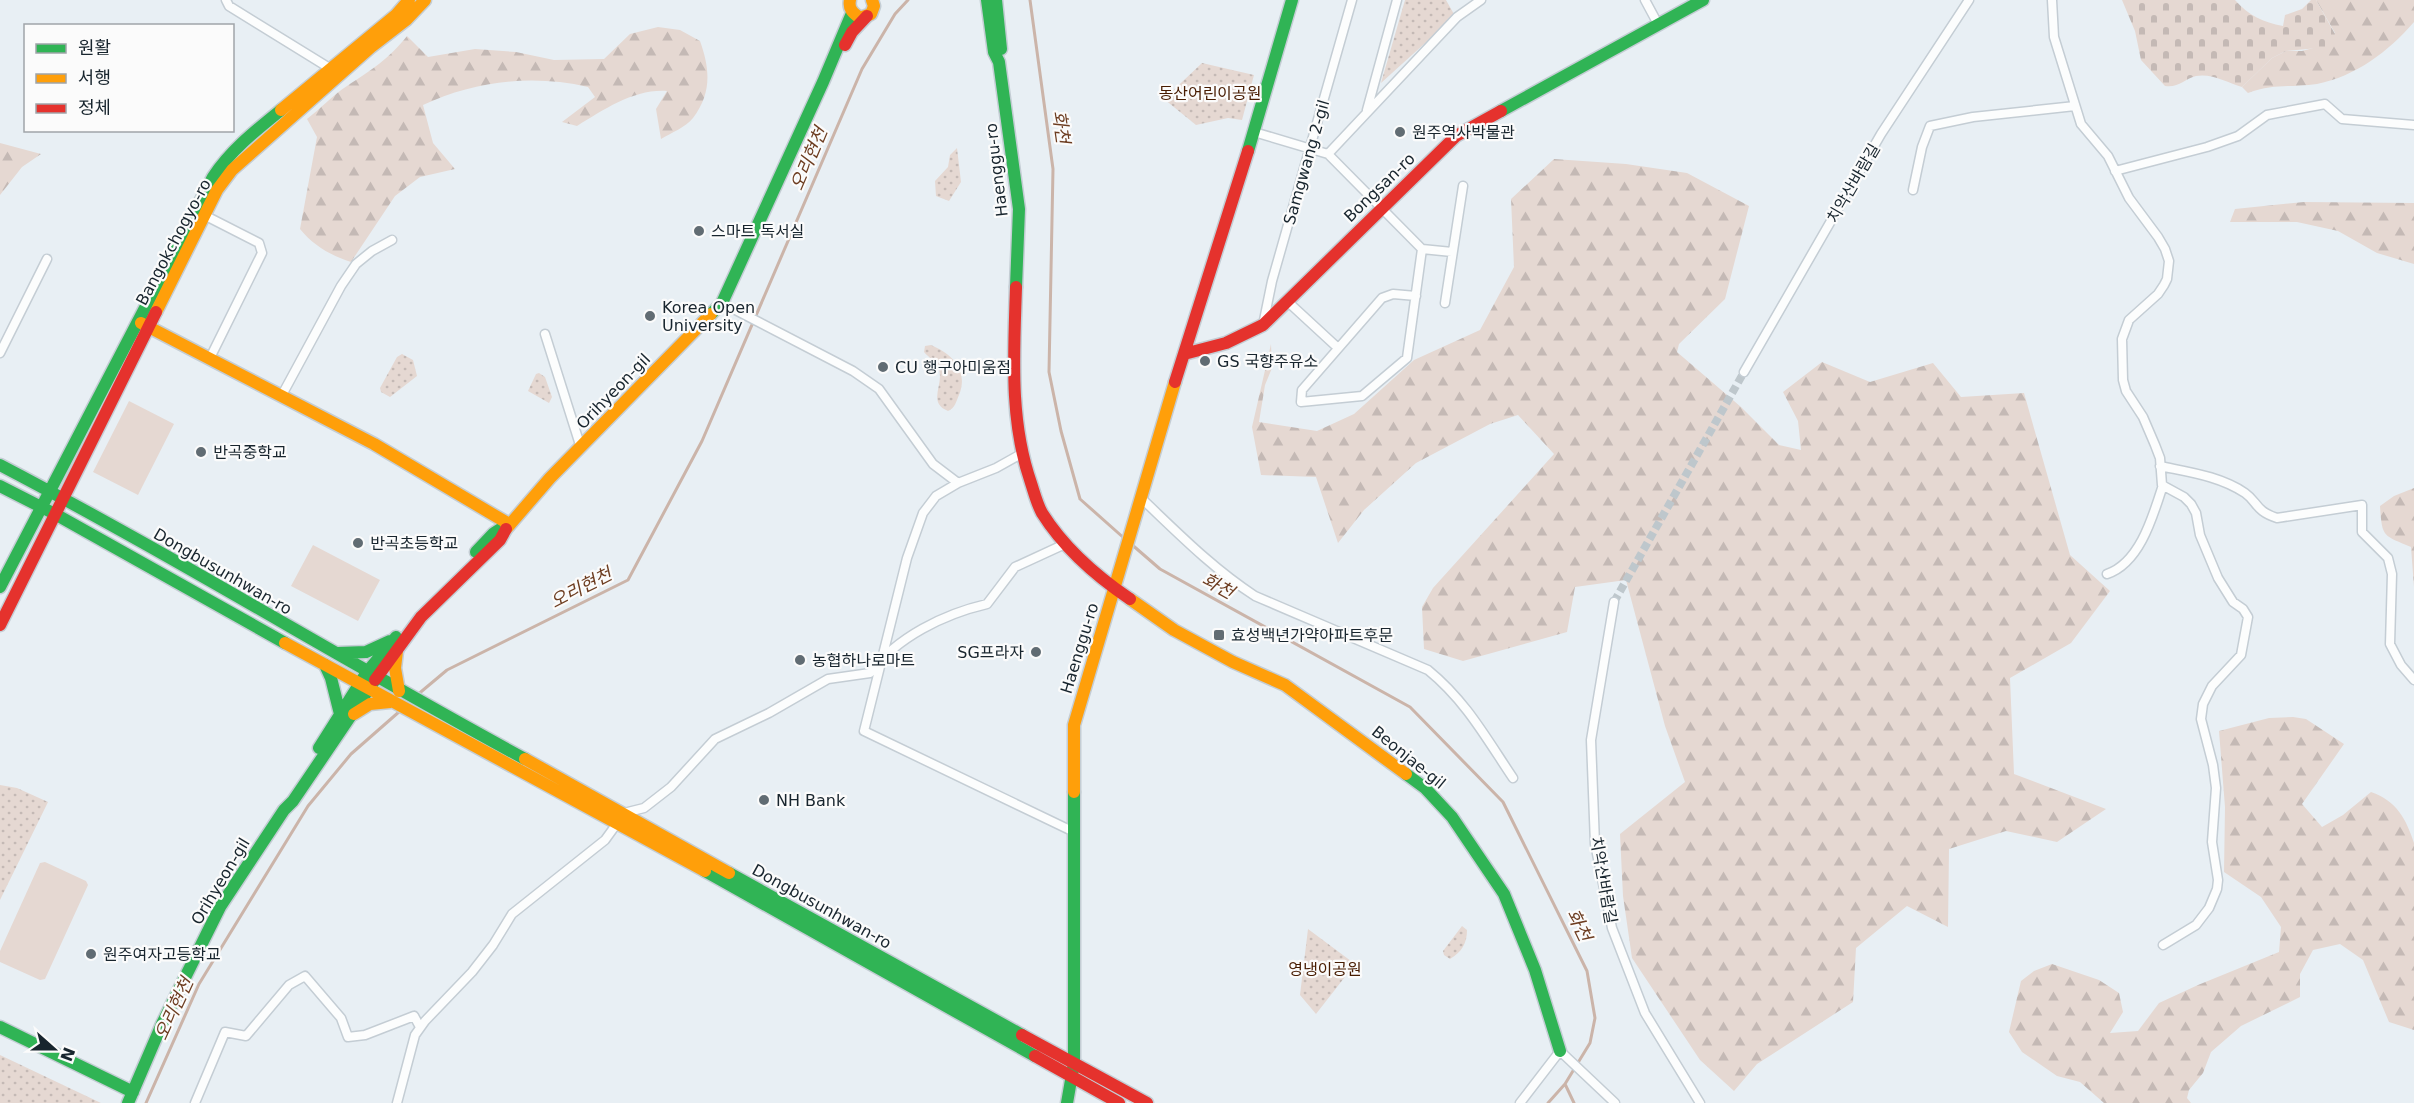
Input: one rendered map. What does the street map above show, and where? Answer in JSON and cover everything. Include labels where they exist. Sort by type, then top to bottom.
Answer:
[{"type":"street","points":[[226,0],[229,6],[334,73]]},
{"type":"street","name":"Bangokchogyo-ro","points":[[0,586],[50,491],[217,190],[232,170],[396,15],[409,0]]},
{"type":"street","name":"Bangokchogyo-ro","points":[[0,626],[63,498],[198,204],[225,159],[244,140],[406,21],[425,0]]},
{"type":"street","points":[[850,0],[852,13],[859,18],[883,0]]},
{"type":"street","name":"Haenggu-ro","points":[[987,0],[994,52],[999,62],[1019,209],[1014,358],[1016,420],[1021,454],[1041,511],[1065,544],[1115,589],[1088,669],[1074,725],[1073,1077]]},
{"type":"street","name":"Haenggu-ro","points":[[996,0],[1002,48],[999,62]]},
{"type":"street","points":[[1115,589],[1140,497],[1254,132],[1292,0]]},
{"type":"street","name":"Samgwang 2-gil","points":[[1263,325],[1272,282],[1352,0]]},
{"type":"street","points":[[1367,111],[1397,0]]},
{"type":"street","points":[[1328,154],[1457,17],[1481,0]]},
{"type":"street","points":[[1645,0],[1659,26]]},
{"type":"street","name":"Bongsan-ro","points":[[1184,354],[1226,343],[1263,325],[1456,136],[1703,0]]},
{"type":"street","name":"치악산바람길","points":[[1744,372],[1881,134],[1969,0]]},
{"type":"street","points":[[2052,0],[2054,37],[2081,124],[2108,156],[2128,198],[2158,237],[2169,261],[2164,285],[2158,294],[2129,320],[2122,339],[2123,381],[2126,391],[2143,417],[2160,458],[2163,485],[2146,531],[2133,553],[2115,571],[2107,574]]},
{"type":"street","points":[[823,82],[852,32],[871,9]]},
{"type":"street","name":"Orihyeon-gil","points":[[130,1097],[162,1024],[220,907],[284,810],[287,799],[371,674],[396,642],[500,540],[508,524],[550,478],[726,305],[852,13]]},
{"type":"street","points":[[2115,171],[2207,147],[2238,136],[2267,115],[2325,105],[2342,119],[2414,125]]},
{"type":"street","points":[[1913,189],[1922,147],[1930,126],[1973,117],[2075,106]]},
{"type":"street","points":[[1254,132],[1328,154],[1383,207],[1422,249],[1452,252]]},
{"type":"street","points":[[1445,303],[1463,186]]},
{"type":"street","points":[[204,215],[259,243],[262,253],[210,358]]},
{"type":"street","points":[[282,395],[341,286],[356,264],[372,251],[392,240]]},
{"type":"street","points":[[1416,296],[1393,294],[1382,298],[1302,390],[1301,402],[1362,396],[1407,358],[1416,296],[1422,249]]},
{"type":"street","points":[[0,353],[47,259]]},
{"type":"street","points":[[1287,301],[1338,348]]},
{"type":"street","points":[[726,305],[853,371],[879,389],[933,464],[958,483]]},
{"type":"street","points":[[143,324],[444,482],[508,524]]},
{"type":"street","points":[[544,334],[581,448]]},
{"type":"street","points":[[1021,454],[996,468],[958,483],[936,496],[922,513],[907,558],[880,659],[864,731],[1072,831]]},
{"type":"street","points":[[0,465],[50,491]]},
{"type":"street","points":[[2160,466],[2213,478],[2236,488],[2247,494],[2265,515],[2277,518],[2362,505],[2362,532],[2388,558],[2392,574],[2390,644],[2401,665],[2414,680]]},
{"type":"street","points":[[2163,485],[2184,497],[2191,504],[2196,513],[2200,535],[2218,578],[2233,602],[2243,609],[2248,617],[2241,655],[2212,686],[2203,704],[2200,719],[2213,765],[2216,788],[2212,842],[2218,880],[2217,889],[2209,908],[2196,925],[2163,945]]},
{"type":"street","points":[[0,486],[42,507]]},
{"type":"street","name":"Dongbusunhwan-ro","points":[[50,491],[371,674],[479,742]]},
{"type":"street","points":[[1140,497],[1197,552],[1233,582],[1255,596],[1428,670],[1450,688],[1474,719],[1513,778]]},
{"type":"street","name":"Dongbusunhwan-ro","points":[[42,507],[363,687],[479,742],[621,817],[1147,1103]]},
{"type":"street","points":[[397,1103],[415,1035],[420,1027],[472,972],[493,945],[512,914],[605,840],[621,817],[644,808],[671,787],[715,740],[769,713],[828,679],[870,673],[880,659],[932,624],[964,610],[987,604],[1015,567],[1065,544]]},
{"type":"street","name":"Beonjae-gil","points":[[1115,589],[1174,630],[1233,662],[1285,685],[1381,754],[1431,795],[1452,817],[1504,894],[1535,970],[1562,1053]]},
{"type":"street","name":"치악산바람길","points":[[1614,602],[1591,740],[1595,844],[1612,928],[1646,1013],[1700,1103]]},
{"type":"street","points":[[333,652],[347,654],[366,652],[396,642],[394,668],[399,691]]},
{"type":"street","points":[[325,665],[345,715],[370,704],[392,702]]},
{"type":"street","name":"Dongbusunhwan-ro","points":[[621,817],[1119,1103]]},
{"type":"street","points":[[195,1103],[225,1032],[246,1036],[289,985],[305,976],[341,1018],[348,1036],[365,1035],[414,1016],[420,1027]]},
{"type":"street","points":[[0,1027],[130,1097]]},
{"type":"street","points":[[1520,1103],[1562,1053],[1615,1102]]},
{"type":"street","points":[[1067,1103],[1073,1077]]},
{"type":"green space","points":[[1405,0],[1446,0],[1455,16],[1381,83]]},
{"type":"green space","points":[[2122,0],[2235,0],[2257,18],[2283,26],[2285,15],[2302,9],[2311,0],[2316,0],[2335,34],[2329,47],[2286,51],[2272,58],[2242,87],[2202,75],[2192,77],[2178,85],[2165,86],[2141,60],[2135,31]]},
{"type":"green space","points":[[2316,0],[2414,0],[2414,22],[2382,53],[2345,75],[2317,84],[2275,87],[2248,93],[2242,87],[2272,58],[2286,51],[2302,51],[2317,47],[2335,33]]},
{"type":"green space","points":[[658,27],[680,30],[700,41],[706,61],[707,81],[704,99],[693,118],[678,130],[661,139],[656,109],[667,91],[643,93],[620,101],[577,126],[562,122],[595,97],[588,87],[546,81],[525,81],[483,85],[462,90],[423,105],[433,143],[455,169],[420,177],[395,196],[351,262],[323,249],[300,229],[317,137],[307,119],[386,58],[407,36],[428,57],[475,49],[516,52],[554,60],[604,59],[630,34]]},
{"type":"green space","name":"동산어린이공원","points":[[1202,63],[1254,75],[1242,120],[1228,118],[1196,125],[1164,99]]},
{"type":"green space","points":[[0,143],[41,154],[22,167],[0,195]]},
{"type":"green space","points":[[957,148],[961,182],[949,201],[936,196],[935,181],[948,167],[950,155]]},
{"type":"green space","points":[[1554,159],[1626,164],[1687,173],[1749,206],[1725,299],[1679,344],[1677,352],[1741,407],[1779,445],[1801,450],[1798,421],[1783,392],[1822,362],[1870,382],[1933,363],[1961,397],[2024,393],[2070,555],[2110,591],[2071,643],[2010,678],[2014,774],[2106,809],[2057,842],[2006,831],[1949,849],[1948,927],[1907,906],[1856,948],[1853,1002],[1757,1064],[1734,1091],[1700,1060],[1632,958],[1623,896],[1620,834],[1685,782],[1665,726],[1626,580],[1575,587],[1567,632],[1463,661],[1424,649],[1422,607],[1433,588],[1554,454],[1518,415],[1490,424],[1416,463],[1364,510],[1338,543],[1316,477],[1261,475],[1252,427],[1271,344],[1272,368],[1265,385],[1259,422],[1317,431],[1354,414],[1414,360],[1480,330],[1514,267],[1511,199]]},
{"type":"green space","points":[[2304,202],[2414,203],[2414,264],[2377,253],[2338,231],[2297,222],[2230,222],[2235,209]]},
{"type":"green space","points":[[931,345],[952,358],[962,378],[959,395],[954,406],[948,411],[938,403],[940,375],[938,367],[924,352],[925,346]]},
{"type":"green space","points":[[402,354],[413,360],[417,376],[390,397],[381,392],[380,388],[397,357]]},
{"type":"green space","points":[[539,373],[545,377],[552,397],[549,403],[528,391],[536,374]]},
{"type":"green space","points":[[129,401],[174,424],[138,495],[93,472]]},
{"type":"green space","points":[[2414,488],[2414,587],[2411,547],[2386,534],[2383,530],[2380,506],[2394,496]]},
{"type":"green space","points":[[313,545],[380,580],[358,621],[291,586]]},
{"type":"green space","points":[[2269,718],[2306,719],[2344,744],[2302,804],[2322,827],[2343,815],[2371,792],[2388,800],[2394,806],[2404,819],[2411,834],[2414,843],[2414,1030],[2389,1022],[2363,960],[2340,944],[2313,950],[2300,974],[2300,997],[2241,1026],[2211,1052],[2203,1073],[2189,1090],[2187,1098],[2191,1103],[2104,1103],[2080,1082],[2057,1076],[2022,1052],[2009,1032],[2021,981],[2034,971],[2052,964],[2099,980],[2119,993],[2123,1012],[2110,1033],[2138,1031],[2159,1003],[2279,952],[2281,927],[2261,897],[2224,872],[2225,807],[2219,731]]},
{"type":"green space","points":[[0,785],[17,788],[48,802],[0,900]]},
{"type":"green space","points":[[45,862],[86,881],[88,885],[45,979],[40,980],[0,962],[0,951],[40,863]]},
{"type":"green space","points":[[1462,926],[1467,930],[1465,943],[1461,950],[1450,959],[1444,955],[1443,951]]},
{"type":"green space","name":"영냉이공원","points":[[1308,929],[1355,964],[1316,1014],[1300,995]]},
{"type":"green space","points":[[0,1055],[101,1103],[0,1103]]},
{"type":"waterway","name":"오리현천","points":[[416,696],[447,670],[628,580],[702,441],[862,69],[895,14],[908,0]]},
{"type":"waterway","name":"화천","points":[[1030,0],[1053,169],[1049,372],[1061,431],[1080,499],[1125,539]]},
{"type":"waterway","name":"화천","points":[[1130,543],[1160,569],[1410,707],[1503,802],[1587,971],[1595,1018],[1590,1043],[1565,1084],[1548,1103]]},
{"type":"waterway","name":"오리현천","points":[[146,1103],[199,984],[308,806],[351,754],[400,711]]},
{"type":"waterway","points":[[1565,1084],[1574,1103]]},
{"type":"tunnel","points":[[1614,602],[1744,372]]},
{"type":"traffic: fast","points":[[987,0],[994,52],[999,62],[1019,209],[1016,287]]},
{"type":"traffic: fast","points":[[996,0],[1001,49]]},
{"type":"traffic: fast","points":[[1248,151],[1292,0]]},
{"type":"traffic: fast","points":[[1501,111],[1703,0]]},
{"type":"traffic: fast","points":[[711,314],[722,303],[852,13]]},
{"type":"traffic: fast","points":[[0,587],[213,177],[236,149],[281,110]]},
{"type":"traffic: fast","points":[[0,465],[525,759]]},
{"type":"traffic: fast","points":[[0,486],[55,514],[285,643]]},
{"type":"traffic: fast","points":[[476,552],[494,533],[505,526]]},
{"type":"traffic: fast","points":[[319,748],[367,672],[396,637]]},
{"type":"traffic: fast","points":[[338,653],[366,652],[390,641]]},
{"type":"traffic: fast","points":[[325,665],[331,678],[340,714]]},
{"type":"traffic: fast","points":[[128,1103],[162,1024],[220,907],[284,810],[293,801],[375,680]]},
{"type":"traffic: fast","points":[[1406,774],[1425,788],[1452,817],[1504,894],[1535,970],[1560,1051]]},
{"type":"traffic: fast","points":[[1067,1103],[1074,1063],[1074,792]]},
{"type":"traffic: fast","points":[[705,871],[1035,1056]]},
{"type":"traffic: fast","points":[[729,873],[1022,1035]]},
{"type":"traffic: fast","points":[[0,1027],[133,1092]]},
{"type":"traffic: slow","points":[[281,110],[396,15],[409,0]]},
{"type":"traffic: slow","points":[[156,312],[217,190],[232,170],[371,47],[406,20],[425,0]]},
{"type":"traffic: slow","points":[[850,0],[852,10],[860,18],[871,14],[874,6],[872,0]]},
{"type":"traffic: slow","points":[[506,529],[550,478],[711,314]]},
{"type":"traffic: slow","points":[[141,323],[374,444],[509,524]]},
{"type":"traffic: slow","points":[[1074,792],[1074,725],[1175,382]]},
{"type":"traffic: slow","points":[[1130,599],[1174,630],[1233,662],[1285,685],[1406,774]]},
{"type":"traffic: slow","points":[[285,643],[705,871]]},
{"type":"traffic: slow","points":[[397,651],[395,668],[399,691]]},
{"type":"traffic: slow","points":[[354,714],[370,704],[390,702]]},
{"type":"traffic: slow","points":[[525,759],[729,873]]},
{"type":"traffic: jam","points":[[845,45],[852,32],[867,16]]},
{"type":"traffic: jam","points":[[1184,354],[1226,343],[1263,325],[1456,136],[1501,111]]},
{"type":"traffic: jam","points":[[1175,382],[1248,151]]},
{"type":"traffic: jam","points":[[1016,287],[1014,361],[1016,411],[1024,459],[1037,502],[1051,526],[1071,550],[1105,581],[1130,599]]},
{"type":"traffic: jam","points":[[0,625],[156,312]]},
{"type":"traffic: jam","points":[[375,680],[421,617],[500,540],[506,529]]},
{"type":"traffic: jam","points":[[1022,1035],[1147,1103]]},
{"type":"traffic: jam","points":[[1035,1056],[1119,1103]]},
{"type":"place","name":"원주역사박물관","points":[[1400,132]]},
{"type":"place","name":"스마트 독서실","points":[[699,231]]},
{"type":"place","name":"Korea Open University","points":[[650,316]]},
{"type":"place","name":"GS 국향주유소","points":[[1205,361]]},
{"type":"place","name":"CU 행구아미움점","points":[[883,367]]},
{"type":"place","name":"반곡중학교","points":[[201,452]]},
{"type":"place","name":"반곡초등학교","points":[[358,543]]},
{"type":"place","name":"효성백년가약아파트후문","points":[[1219,635]]},
{"type":"place","name":"SG프라자","points":[[1036,652]]},
{"type":"place","name":"농협하나로마트","points":[[800,660]]},
{"type":"place","name":"NH Bank","points":[[764,800]]},
{"type":"place","name":"원주여자고등학교","points":[[91,954]]}]
